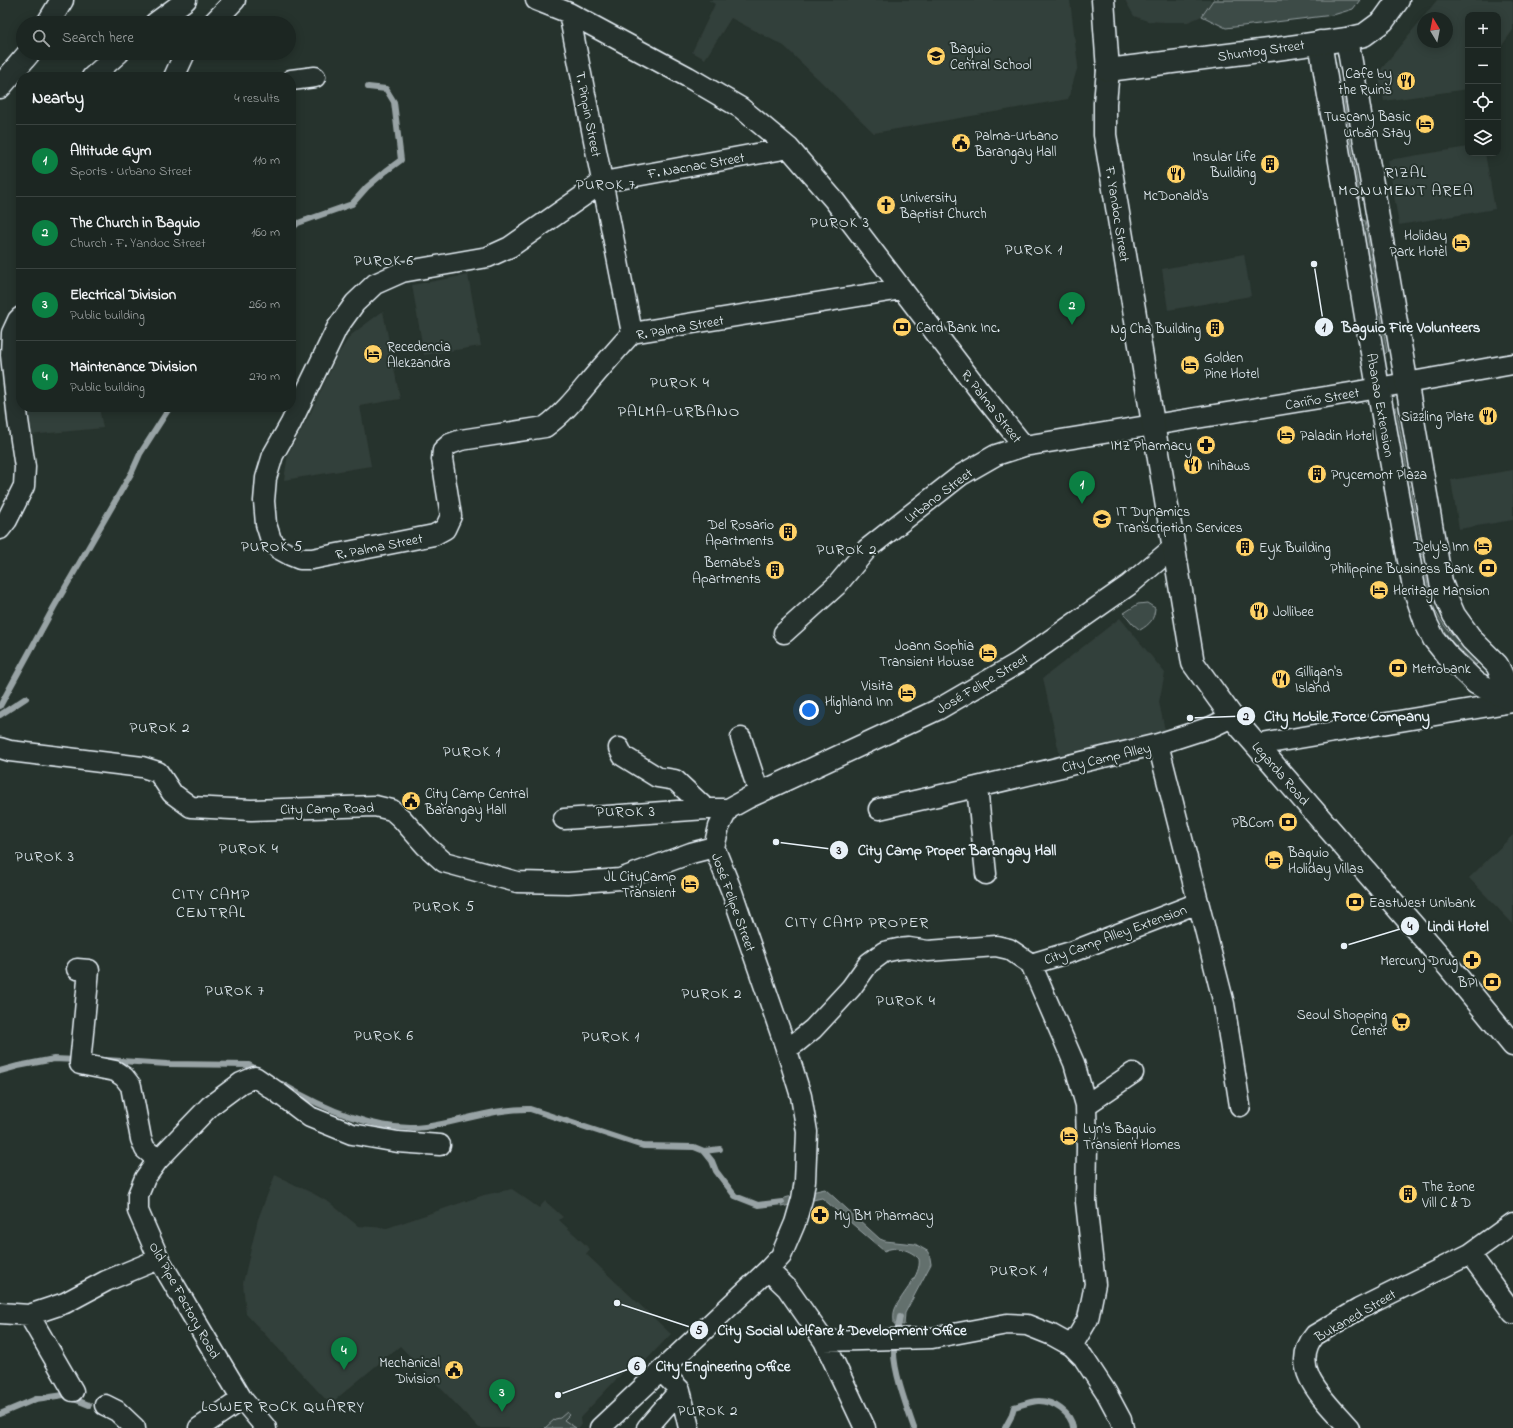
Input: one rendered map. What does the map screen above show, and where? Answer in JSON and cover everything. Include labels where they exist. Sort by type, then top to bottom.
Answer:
[{"type":"main road","points":[[52,16],[62,0]]},
{"type":"main road","name":"F. Yandoc Street","points":[[1103,0],[1108,70],[1105,103],[1105,135],[1154,426]]},
{"type":"main road","name":"Shuntog Street","points":[[1108,70],[1347,39],[1364,35],[1383,21],[1398,0]]},
{"type":"main road","name":"Abanao Extension","points":[[1347,39],[1438,565],[1445,594],[1454,615],[1472,640],[1497,665],[1513,700]]},
{"type":"main road","name":"Abanao Extension","points":[[1320,42],[1410,570],[1420,608],[1434,639],[1476,683],[1513,700]]},
{"type":"main road","points":[[0,87],[23,60]]},
{"type":"main road","points":[[1348,209],[1376,205]]},
{"type":"main road","name":"Legarda Road","points":[[1154,426],[1193,663],[1232,716],[1256,745],[1449,967],[1513,1045]]},
{"type":"main road","points":[[1410,570],[1438,565]]},
{"type":"street","points":[[164,16],[186,0]]},
{"type":"street","points":[[219,16],[234,0]]},
{"type":"street","name":"R. Palma Street","points":[[536,0],[569,13],[688,77],[741,108],[788,148],[834,200],[1024,446]]},
{"type":"street","name":"T. Pinpin Street","points":[[569,13],[632,333]]},
{"type":"street","points":[[98,72],[111,60]]},
{"type":"street","points":[[176,72],[182,60]]},
{"type":"street","points":[[296,79],[316,77]]},
{"type":"street","name":"F. Nacnac Street","points":[[602,182],[788,148]]},
{"type":"street","name":"R. Palma Street","points":[[602,182],[510,247],[488,257],[402,272],[375,284],[355,303],[337,328],[290,425],[273,454],[266,478],[264,501],[266,524],[271,540],[279,549],[300,559],[312,559],[434,535],[445,529],[451,516],[442,459],[443,450],[450,444],[461,440],[545,427],[568,407],[616,349],[632,333],[902,290]]},
{"type":"street","points":[[16,324],[12,333],[11,355],[16,401]]},
{"type":"street","name":"Cariño Street","points":[[1154,426],[1513,364]]},
{"type":"street","points":[[0,529],[7,520],[24,486],[25,467],[17,412]]},
{"type":"street","name":"Urbano Street","points":[[784,633],[837,585],[867,549],[961,475],[996,455],[1024,446],[1154,426]]},
{"type":"street","name":"José Felipe Street","points":[[600,1428],[781,1256],[802,1199],[805,1181],[808,1132],[805,1111],[786,1049],[732,892],[714,847],[719,827],[728,809],[937,710],[1018,663],[1129,585],[1174,547]]},
{"type":"street","points":[[1256,745],[1513,700]]},
{"type":"street","name":"City Camp Alley","points":[[879,809],[1158,744],[1211,727],[1232,716]]},
{"type":"street","points":[[741,738],[759,793]]},
{"type":"street","name":"City Camp Alley Extension","points":[[1158,744],[1224,1004],[1240,1106]]},
{"type":"street","name":"City Camp Road","points":[[0,748],[10,751],[142,767],[158,772],[172,793],[191,807],[251,810],[375,806],[388,808],[402,819],[426,846],[444,862],[517,882],[568,884],[620,879],[691,853],[714,847]]},
{"type":"street","points":[[619,748],[622,756],[658,777],[676,780],[706,809]]},
{"type":"street","points":[[977,787],[986,874]]},
{"type":"street","points":[[564,819],[706,809],[728,809]]},
{"type":"street","name":"City Camp Alley Extension","points":[[1031,964],[1074,951],[1198,903]]},
{"type":"street","points":[[786,1049],[813,1029],[851,988],[869,963],[884,952],[904,948],[928,951],[996,946],[1009,949],[1031,964],[1074,1063],[1086,1105],[1086,1202],[1095,1284],[1088,1319],[1072,1346]]},
{"type":"street","points":[[77,969],[89,970],[80,1060],[115,1071],[124,1077],[131,1086],[141,1139],[145,1149],[158,1160]]},
{"type":"street","points":[[1086,1105],[1133,1073]]},
{"type":"street","name":"Old Pipe Factory Road","points":[[266,1428],[242,1399],[159,1259],[138,1211],[138,1195],[145,1178],[158,1160],[210,1106],[241,1083],[255,1077],[278,1092],[310,1117],[352,1134],[398,1142],[440,1145]]},
{"type":"street","name":"Bukaned Street","points":[[1349,1428],[1312,1385],[1306,1370],[1306,1354],[1310,1341],[1315,1335],[1358,1309],[1470,1254],[1513,1223]]},
{"type":"street","points":[[1470,1254],[1513,1313]]},
{"type":"street","points":[[0,1313],[29,1315],[65,1303],[106,1281],[159,1259]]},
{"type":"street","points":[[768,1270],[787,1288],[824,1341],[864,1428]]},
{"type":"street","points":[[29,1315],[73,1391]]},
{"type":"street","points":[[824,1341],[932,1338],[1007,1324],[1027,1325],[1052,1334],[1072,1346],[1083,1357],[1106,1392],[1121,1420],[1123,1428]]},
{"type":"street","points":[[661,1371],[680,1390],[688,1428]]},
{"type":"street","points":[[647,1428],[680,1390]]},
{"type":"street","points":[[199,1428],[242,1399]]},
{"type":"street","points":[[105,1404],[117,1411],[135,1428]]},
{"type":"shaded area","name":"Baguio Central School","points":[[708,0],[1070,0],[1078,66],[1068,99],[874,133],[784,46],[731,18],[705,59],[692,52],[715,4]]},
{"type":"shaded area","points":[[1125,0],[1212,0],[1202,16],[1188,22],[1164,22],[1147,21],[1134,16]]},
{"type":"shaded area","points":[[1213,0],[1360,0],[1353,9],[1333,15],[1226,28],[1202,16]]},
{"type":"shaded area","points":[[1437,0],[1510,0],[1513,2],[1513,30],[1501,47],[1501,12],[1465,12],[1465,89],[1384,101],[1378,73],[1417,25],[1417,48],[1453,48],[1453,12],[1427,12]]},
{"type":"shaded area","points":[[1338,88],[1342,88],[1360,198],[1356,200]]},
{"type":"shaded area","points":[[1465,147],[1465,156],[1486,156],[1495,209],[1399,225],[1388,160]]},
{"type":"shaded area","points":[[1361,219],[1365,221],[1387,352],[1384,355],[1382,354],[1359,221]]},
{"type":"shaded area","points":[[1244,254],[1251,296],[1168,310],[1162,269]]},
{"type":"shaded area","points":[[468,275],[481,346],[424,355],[412,285]]},
{"type":"shaded area","points":[[383,311],[400,399],[360,406],[371,466],[284,480],[288,454],[310,414],[338,354],[351,335]]},
{"type":"shaded area","points":[[1396,407],[1423,558],[1421,560],[1391,408]]},
{"type":"shaded area","points":[[25,412],[100,412],[103,428],[29,435]]},
{"type":"shaded area","points":[[1513,470],[1513,520],[1459,529],[1451,480]]},
{"type":"shaded area","points":[[1424,573],[1426,574],[1431,599],[1440,619],[1465,648],[1479,661],[1476,665],[1451,641],[1439,624],[1428,604],[1422,575]]},
{"type":"shaded area","points":[[1147,603],[1155,608],[1154,616],[1149,624],[1140,630],[1124,613],[1138,604]]},
{"type":"shaded area","points":[[1120,618],[1165,673],[1159,702],[1165,730],[1060,757],[1043,678]]},
{"type":"shaded area","points":[[1513,835],[1513,924],[1469,878]]},
{"type":"shaded area","points":[[275,1175],[330,1203],[358,1226],[387,1228],[484,1195],[512,1189],[539,1208],[545,1201],[563,1217],[559,1220],[590,1249],[586,1254],[671,1334],[634,1373],[628,1367],[580,1418],[581,1426],[579,1428],[479,1428],[400,1346],[330,1404],[246,1314],[243,1283],[258,1219]]},
{"type":"shaded area","points":[[825,1189],[880,1239],[885,1241],[915,1244],[929,1252],[931,1264],[905,1313],[904,1325],[894,1324],[894,1311],[917,1271],[919,1259],[916,1256],[903,1249],[893,1248],[884,1251],[822,1198],[781,1207],[784,1198]]},
{"type":"shaded area","points":[[567,1412],[569,1415],[564,1420],[576,1428],[545,1428],[555,1419],[560,1418]]},
{"type":"waterway","points":[[296,225],[352,204],[367,187],[401,160],[394,102],[386,89],[368,87]]},
{"type":"waterway","points":[[0,706],[54,607],[132,472],[140,454],[167,412]]},
{"type":"waterway","points":[[0,715],[26,698]]},
{"type":"waterway","points":[[0,1071],[54,1059],[77,1060]]},
{"type":"waterway","points":[[106,1060],[167,1064],[249,1065],[261,1072]]},
{"type":"waterway","points":[[282,1084],[332,1110],[351,1117],[388,1126],[407,1128],[425,1127],[490,1113],[517,1109],[530,1109],[643,1146],[694,1147],[704,1151],[712,1161],[716,1171],[735,1196],[758,1205],[782,1202]]},
{"type":"waterway","points":[[704,1151],[720,1149]]},
{"type":"waterway","points":[[900,1317],[894,1346],[894,1358],[901,1389],[914,1428]]},
{"type":"waterway","points":[[0,1414],[36,1399],[64,1395],[89,1405]]},
{"type":"waterway","points":[[1005,1428],[1014,1407],[1039,1401],[1050,1403],[1061,1409],[1069,1417],[1073,1428]]},
{"type":"place","name":"Baguio Central School","points":[[936,56]]},
{"type":"place","name":"Cafe by the Ruins","points":[[1406,81]]},
{"type":"place","name":"Tuscany Basic Urban Stay","points":[[1425,124]]},
{"type":"place","name":"Palma-Urbano Barangay Hall","points":[[961,143]]},
{"type":"place","name":"Insular Life Building","points":[[1270,164]]},
{"type":"place","name":"McDonald's","points":[[1176,174]]},
{"type":"place","name":"University Baptist Church","points":[[886,205]]},
{"type":"place","name":"Holiday Park Hotel","points":[[1461,243]]},
{"type":"place","name":"Baguio Fire Volunteers","points":[[1314,264]]},
{"type":"place","name":"The Church in Baguio","points":[[1072,325]]},
{"type":"place","name":"Card Bank Inc.","points":[[902,327]]},
{"type":"place","name":"Ng Cha Building","points":[[1215,328]]},
{"type":"place","name":"Recedencia Alekzandra","points":[[373,354]]},
{"type":"place","name":"Golden Pine Hotel","points":[[1190,365]]},
{"type":"place","name":"Sizzling Plate","points":[[1488,416]]},
{"type":"place","name":"Paladin Hotel","points":[[1286,435]]},
{"type":"place","name":"IMZ Pharmacy","points":[[1206,445]]},
{"type":"place","name":"Inihaws","points":[[1193,465]]},
{"type":"place","name":"Prycemont Plaza","points":[[1317,474]]},
{"type":"place","name":"Altitude Gym","points":[[1082,504]]},
{"type":"place","name":"IT Dynamics Transcription Services","points":[[1102,519]]},
{"type":"place","name":"Del Rosario Apartments","points":[[788,532]]},
{"type":"place","name":"Dely's Inn","points":[[1483,546]]},
{"type":"place","name":"Eyk Building","points":[[1245,547]]},
{"type":"place","name":"Philippine Business Bank","points":[[1488,568]]},
{"type":"place","name":"Bernabe's Apartments","points":[[775,570]]},
{"type":"place","name":"Heritage Mansion","points":[[1379,590]]},
{"type":"place","name":"Jollibee","points":[[1259,611]]},
{"type":"place","name":"Joann Sophia Transient House","points":[[988,653]]},
{"type":"place","name":"Metrobank","points":[[1398,668]]},
{"type":"place","name":"Gilligan's Island","points":[[1281,679]]},
{"type":"place","name":"Visita Highland Inn","points":[[907,693]]},
{"type":"place","name":"City Mobile Force Company","points":[[1190,718]]},
{"type":"place","name":"City Camp Central Barangay Hall","points":[[411,801]]},
{"type":"place","name":"PBCom","points":[[1288,822]]},
{"type":"place","name":"City Camp Proper Barangay Hall","points":[[776,842]]},
{"type":"place","name":"Baguio Holiday Villas","points":[[1274,860]]},
{"type":"place","name":"JL CityCamp Transient","points":[[690,884]]},
{"type":"place","name":"EastWest Unibank","points":[[1355,902]]},
{"type":"place","name":"Lindi Hotel","points":[[1344,946]]},
{"type":"place","name":"Mercury Drug","points":[[1472,960]]},
{"type":"place","name":"BPI","points":[[1492,982]]},
{"type":"place","name":"Seoul Shopping Center","points":[[1401,1022]]},
{"type":"place","name":"Lyn's Baguio Transient Homes","points":[[1069,1136]]},
{"type":"place","name":"The Zone Vill C & D","points":[[1408,1194]]},
{"type":"place","name":"My BM Pharmacy","points":[[820,1215]]},
{"type":"place","name":"City Social Welfare & Development Office","points":[[617,1303]]},
{"type":"place","name":"Maintenance Division","points":[[344,1370]]},
{"type":"place","name":"Mechanical Division","points":[[454,1370]]},
{"type":"place","name":"City Engineering Office","points":[[558,1395]]},
{"type":"place","name":"Electrical Division","points":[[502,1412]]},
{"type":"district","name":"RIZAL MONUMENT AREA","points":[[1406,180]]},
{"type":"district","name":"PUROK 7","points":[[606,184]]},
{"type":"district","name":"PUROK 3","points":[[840,222]]},
{"type":"district","name":"PUROK 1","points":[[1034,249]]},
{"type":"district","name":"PUROK 6","points":[[384,260]]},
{"type":"district","name":"PUROK 4","points":[[680,382]]},
{"type":"district","name":"PALMA-URBANO","points":[[679,410]]},
{"type":"district","name":"PUROK 5","points":[[272,546]]},
{"type":"district","name":"PUROK 2","points":[[847,549]]},
{"type":"district","name":"PUROK 2","points":[[160,727]]},
{"type":"district","name":"PUROK 1","points":[[472,751]]},
{"type":"district","name":"PUROK 3","points":[[626,811]]},
{"type":"district","name":"PUROK 4","points":[[249,848]]},
{"type":"district","name":"PUROK 3","points":[[45,856]]},
{"type":"district","name":"CITY CAMP CENTRAL","points":[[211,902]]},
{"type":"district","name":"PUROK 5","points":[[444,906]]},
{"type":"district","name":"CITY CAMP PROPER","points":[[857,921]]},
{"type":"district","name":"PUROK 7","points":[[235,990]]},
{"type":"district","name":"PUROK 2","points":[[712,993]]},
{"type":"district","name":"PUROK 4","points":[[906,1000]]},
{"type":"district","name":"PUROK 6","points":[[384,1035]]},
{"type":"district","name":"PUROK 1","points":[[611,1036]]},
{"type":"district","name":"PUROK 1","points":[[1019,1270]]},
{"type":"district","name":"LOWER ROCK QUARRY","points":[[283,1405]]},
{"type":"district","name":"PUROK 2","points":[[708,1410]]}]
